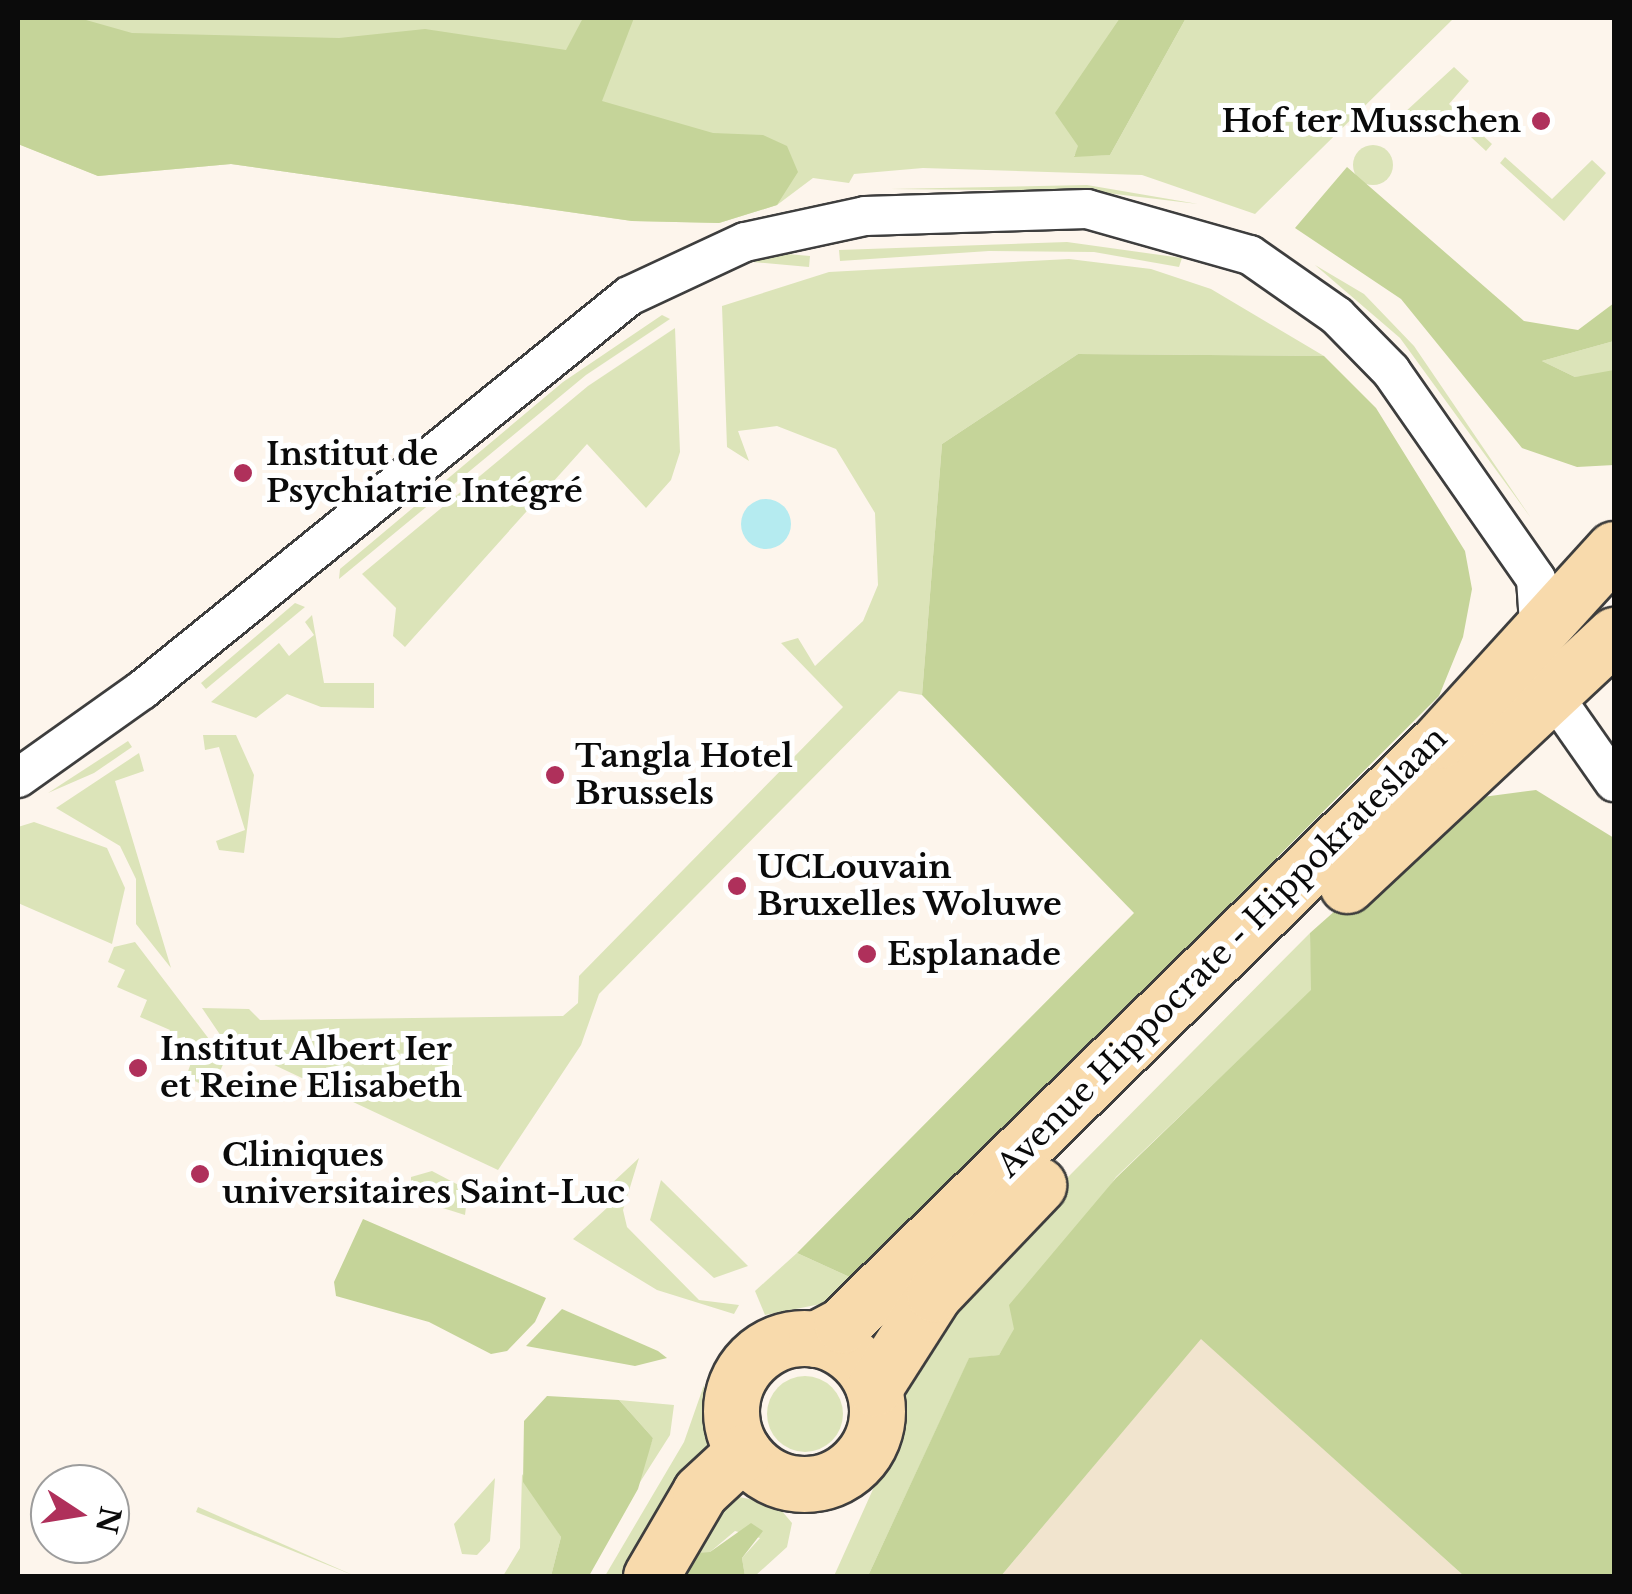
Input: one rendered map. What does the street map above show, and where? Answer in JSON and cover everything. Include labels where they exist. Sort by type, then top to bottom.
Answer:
[{"type":"street","points":[[18,778],[142,690],[629,296],[745,242],[865,216],[1087,209],[1250,255],[1338,316],[1391,371],[1536,580],[1550,692],[1614,782]]},
{"type":"street","name":"Avenue Hippocrate - Hippokrateslaan","points":[[1614,550],[1540,623],[1440,740],[842,1325],[816,1339],[777,1343],[745,1367],[731,1409],[743,1452],[790,1484],[837,1478],[874,1432],[874,1388],[934,1294],[1000,1223],[1550,692],[1614,635]]},
{"type":"street","points":[[816,1339],[852,1356],[874,1388]]},
{"type":"street","points":[[651,1576],[700,1492],[743,1452]]},
{"type":"shaded area","points":[[1201,1338],[1464,1576],[1001,1576]]},
{"type":"green space","points":[[18,18],[1164,18],[1074,156],[1110,155],[1186,18],[1454,18],[1255,214],[1142,175],[923,168],[854,174],[849,183],[813,178],[777,205],[719,223],[632,221],[231,164],[98,176],[18,144]]},
{"type":"green space","points":[[18,18],[79,18],[132,33],[339,38],[425,29],[566,50],[583,18],[634,18],[602,101],[713,133],[763,135],[787,146],[798,172],[777,205],[719,223],[632,221],[231,164],[98,176],[18,144]]},
{"type":"green space","points":[[1120,18],[1186,18],[1110,155],[1074,157],[1078,146],[1055,113]]},
{"type":"green space","points":[[1454,67],[1469,81],[1449,104],[1492,144],[1486,151],[1443,111],[1422,135],[1404,126],[1404,113]]},
{"type":"green space","points":[[1373,145],[1387,151],[1393,165],[1387,179],[1373,185],[1359,179],[1353,165],[1359,151]]},
{"type":"green space","points":[[1505,157],[1552,199],[1592,160],[1606,173],[1564,221],[1500,163]]},
{"type":"green space","points":[[1347,167],[1524,321],[1578,330],[1614,303],[1614,341],[1542,361],[1575,377],[1614,370],[1614,465],[1577,467],[1522,448],[1401,299],[1295,228]]},
{"type":"green space","points":[[1087,185],[1198,204],[1090,191],[890,189]]},
{"type":"green space","points":[[1067,242],[1182,258],[1179,267],[1094,252],[989,251],[840,261],[839,250]]},
{"type":"green space","points":[[718,248],[810,256],[809,267],[717,259]]},
{"type":"green space","points":[[1069,259],[1151,269],[1211,289],[1324,356],[1078,354],[942,444],[922,695],[899,691],[599,994],[581,1045],[498,1170],[225,1042],[202,1008],[249,1009],[260,1020],[563,1016],[578,1003],[579,976],[843,707],[781,643],[798,638],[815,666],[863,621],[878,585],[875,513],[836,449],[777,426],[738,431],[749,461],[727,447],[722,306],[829,272]]},
{"type":"green space","points":[[1315,265],[1364,294],[1414,346],[1531,518],[1400,338]]},
{"type":"green space","points":[[662,315],[670,319],[586,375],[339,579],[340,569],[563,382]]},
{"type":"green space","points":[[675,328],[680,452],[671,480],[646,508],[587,444],[405,647],[393,636],[396,608],[362,574],[588,386]]},
{"type":"green space","points":[[1614,341],[1614,370],[1603,375],[1575,377],[1542,361]]},
{"type":"green space","points":[[1078,354],[1324,356],[1376,408],[1465,551],[1472,589],[1463,637],[1439,696],[854,1279],[797,1253],[1134,913],[922,695],[942,444]]},
{"type":"green space","points":[[295,603],[305,607],[206,689],[201,683]]},
{"type":"green space","points":[[312,615],[324,683],[374,683],[374,708],[321,707],[287,694],[256,718],[211,702],[279,643],[289,656],[314,635],[305,622]]},
{"type":"green space","points":[[203,735],[236,735],[254,775],[244,853],[219,850],[216,841],[245,830],[219,747],[205,750]]},
{"type":"green space","points":[[128,741],[132,747],[94,773],[48,793]]},
{"type":"green space","points":[[139,753],[144,771],[115,781],[171,968],[136,924],[136,879],[120,846],[56,808]]},
{"type":"green space","points":[[1536,790],[1614,838],[1614,1576],[1464,1576],[1201,1339],[1001,1576],[868,1576],[969,1358],[999,1355],[1014,1329],[1009,1305],[1116,1178],[1311,990],[1310,933],[1460,800]]},
{"type":"green space","points":[[34,822],[107,848],[125,888],[112,944],[18,903],[18,827]]},
{"type":"green space","points":[[1310,933],[1312,990],[1116,1177],[999,1355],[969,1359],[868,1576],[834,1576],[892,1447],[902,1383],[957,1289]]},
{"type":"green space","points":[[135,942],[225,1060],[212,1089],[186,1077],[192,1060],[163,1047],[170,1030],[140,1017],[147,1000],[117,987],[125,970],[108,962],[114,947]]},
{"type":"green space","points":[[639,1158],[623,1210],[627,1227],[699,1300],[739,1305],[734,1314],[657,1290],[573,1239],[620,1196],[610,1185]]},
{"type":"green space","points":[[432,1171],[468,1190],[465,1215],[411,1198],[411,1177]]},
{"type":"green space","points":[[661,1180],[748,1266],[714,1278],[650,1220]]},
{"type":"green space","points":[[363,1219],[546,1298],[535,1322],[507,1351],[491,1354],[429,1322],[336,1296],[334,1282]]},
{"type":"green space","points":[[797,1253],[854,1279],[821,1304],[765,1315],[755,1291]]},
{"type":"green space","points":[[562,1309],[667,1358],[635,1366],[526,1346]]},
{"type":"green space","points":[[805,1376],[832,1387],[843,1414],[832,1441],[805,1452],[778,1441],[767,1414],[778,1387]]},
{"type":"green space","points":[[704,1385],[708,1444],[630,1576],[605,1576],[684,1442]]},
{"type":"green space","points":[[547,1396],[619,1400],[653,1438],[638,1489],[589,1576],[551,1576],[561,1537],[523,1482],[524,1421]]},
{"type":"green space","points":[[619,1400],[674,1405],[670,1435],[635,1490],[653,1438]]},
{"type":"green space","points":[[522,1474],[561,1537],[551,1576],[503,1576],[520,1548]]},
{"type":"green space","points":[[495,1478],[490,1541],[477,1555],[462,1554],[454,1524]]},
{"type":"green space","points":[[739,1497],[776,1504],[792,1523],[787,1547],[755,1576],[745,1576],[742,1558],[760,1538],[735,1531],[710,1552],[688,1553],[722,1504]]},
{"type":"green space","points":[[198,1507],[355,1576],[196,1512]]},
{"type":"green space","points":[[751,1523],[763,1531],[742,1558],[745,1576],[672,1576],[688,1553],[710,1552]]},
{"type":"water","points":[[766,499],[784,506],[791,524],[784,542],[766,549],[748,542],[741,524],[748,506]]},
{"type":"place","name":"Hof ter Musschen","points":[[1541,121]]},
{"type":"place","name":"Institut de Psychiatrie Intégré","points":[[243,473]]},
{"type":"place","name":"Tangla Hotel Brussels","points":[[555,775]]},
{"type":"place","name":"UCLouvain Bruxelles Woluwe","points":[[737,886]]},
{"type":"place","name":"Esplanade","points":[[867,954]]},
{"type":"place","name":"Institut Albert Ier et Reine Elisabeth","points":[[138,1068]]},
{"type":"place","name":"Cliniques universitaires Saint-Luc","points":[[200,1174]]}]
